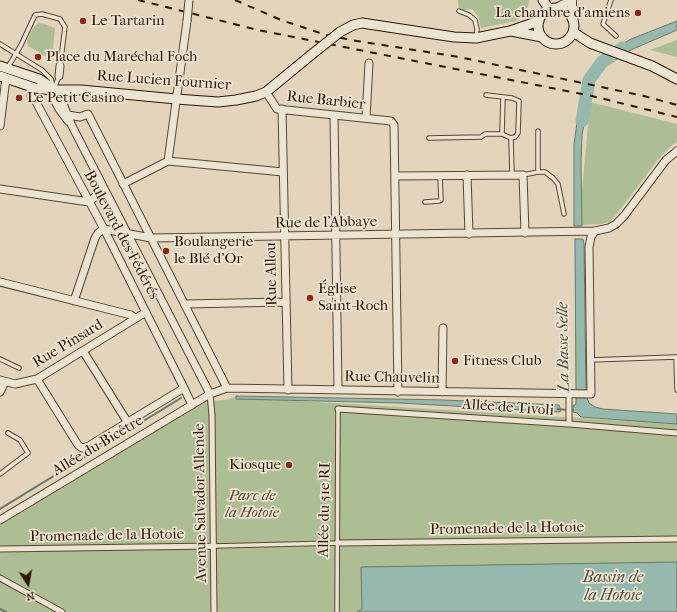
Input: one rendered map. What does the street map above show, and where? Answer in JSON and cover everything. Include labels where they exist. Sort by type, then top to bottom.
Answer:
[{"type":"main road","points":[[543,0],[554,8],[564,9],[572,16],[574,26],[570,38],[562,43],[551,44],[542,38],[539,32],[538,21],[540,16],[554,8]]},
{"type":"main road","name":"Rue Lucien Fournier","points":[[54,90],[80,90],[218,102],[236,100],[256,96],[266,92],[340,32],[353,24],[362,23],[454,37],[476,38],[510,31],[538,21]]},
{"type":"main road","name":"Rue Lucien Fournier","points":[[510,31],[542,38]]},
{"type":"main road","points":[[573,32],[583,39],[602,48],[652,66],[677,79]]},
{"type":"main road","points":[[3,74],[39,80],[46,83],[54,90]]},
{"type":"street","points":[[168,161],[189,0]]},
{"type":"street","points":[[554,8],[572,0],[572,16]]},
{"type":"street","points":[[366,118],[369,63]]},
{"type":"street","points":[[59,76],[60,66]]},
{"type":"street","points":[[0,126],[3,74]]},
{"type":"street","name":"Boulevard des Fédérés","points":[[54,90],[62,101],[71,124],[210,394]]},
{"type":"street","name":"Boulevard des Fédérés","points":[[54,90],[56,103],[59,110],[71,124]]},
{"type":"street","name":"Rue Barbier","points":[[266,92],[278,109],[391,120],[394,125],[395,176]]},
{"type":"street","name":"Boulevard des Fédérés","points":[[32,96],[104,229],[192,405]]},
{"type":"street","name":"Rue Allou","points":[[282,109],[288,390]]},
{"type":"street","name":"Boulevard des Fédérés","points":[[68,115],[80,117],[88,114],[227,388]]},
{"type":"street","points":[[334,115],[338,390]]},
{"type":"street","name":"Rue de l'Abbaye","points":[[104,229],[151,238],[595,231],[609,228],[616,224],[627,212],[666,160],[677,151]]},
{"type":"street","points":[[123,184],[168,161],[283,172]]},
{"type":"street","points":[[468,175],[469,234]]},
{"type":"street","points":[[398,392],[395,176],[522,175],[525,233]]},
{"type":"street","points":[[0,189],[89,202],[104,189]]},
{"type":"street","points":[[74,301],[95,238],[98,233],[104,229]]},
{"type":"street","points":[[590,360],[589,247],[591,238],[595,231]]},
{"type":"street","points":[[0,282],[131,315],[135,318]]},
{"type":"street","points":[[184,304],[285,302]]},
{"type":"street","name":"Rue Pinsard","points":[[2,381],[15,384],[37,379],[146,312]]},
{"type":"street","points":[[442,392],[443,328]]},
{"type":"street","points":[[83,351],[128,423]]},
{"type":"street","name":"Rue Chauvelin","points":[[210,394],[227,388],[572,395],[590,394],[590,360]]},
{"type":"street","points":[[37,379],[78,445],[82,448],[87,447],[128,423],[184,388]]},
{"type":"street","points":[[0,392],[2,381]]},
{"type":"street","name":"Allée du Bicêtre","points":[[0,520],[210,394]]},
{"type":"street","name":"Avenue Salvador Allende","points":[[210,394],[212,416],[214,612]]},
{"type":"street","points":[[569,424],[572,395]]},
{"type":"street","name":"Allée de Tivoli","points":[[338,409],[569,424],[677,433]]},
{"type":"street","name":"Promenade de la Hotoie","points":[[336,543],[677,539]]},
{"type":"street","name":"Promenade de la Hotoie","points":[[0,549],[214,546]]},
{"type":"street","points":[[0,578],[62,612]]},
{"type":"lane","points":[[611,0],[603,24],[616,36]]},
{"type":"lane","points":[[458,12],[469,15],[475,20],[477,29],[476,38]]},
{"type":"lane","points":[[3,74],[21,45],[35,15],[42,14],[60,19],[65,26],[60,66]]},
{"type":"lane","points":[[0,44],[42,70],[51,80],[54,90]]},
{"type":"lane","points":[[54,90],[59,76]]},
{"type":"lane","points":[[429,138],[481,138],[485,134],[502,134],[511,138],[515,137],[518,133],[519,101],[512,98],[486,95]]},
{"type":"lane","points":[[502,134],[503,97]]},
{"type":"lane","points":[[538,131],[538,172]]},
{"type":"lane","points":[[511,138],[512,175]]},
{"type":"lane","points":[[522,175],[545,172],[558,184],[564,214]]},
{"type":"lane","points":[[425,202],[441,200],[440,176]]},
{"type":"lane","points":[[590,360],[676,357],[677,390]]},
{"type":"lane","points":[[0,359],[19,368]]},
{"type":"lane","name":"Allée du 51e RI","points":[[337,612],[336,543],[338,409]]},
{"type":"lane","points":[[0,474],[28,453],[20,440],[8,433]]},
{"type":"lane","points":[[214,546],[336,543]]},
{"type":"green space","points":[[458,0],[529,0],[528,7],[523,15],[516,21],[481,28],[478,16],[472,9],[459,11]]},
{"type":"green space","points":[[39,23],[55,28],[52,60],[28,46],[27,41],[33,28]]},
{"type":"green space","points":[[677,40],[677,57],[650,50]]},
{"type":"green space","points":[[590,102],[677,124],[677,142],[660,157],[609,222],[602,224],[579,225]]},
{"type":"green space","name":"Parc de la Hotoie","points":[[235,397],[677,424],[677,612],[0,612],[0,523],[203,401],[226,400]]},
{"type":"water","points":[[677,21],[677,30],[612,58],[604,55],[631,39]]},
{"type":"water","points":[[580,102],[588,104],[582,135],[582,226],[574,226],[574,144]]},
{"type":"water","points":[[575,239],[583,239],[584,244],[586,391],[576,392]]},
{"type":"water","points":[[236,396],[444,400],[559,405],[561,411],[400,403],[236,399]]},
{"type":"water","points":[[576,398],[587,398],[589,403],[595,407],[603,409],[677,414],[677,424],[581,417],[577,413],[573,412],[573,406],[576,404]]},
{"type":"water","name":"Bassin de la Hotoie","points":[[677,562],[677,612],[357,612],[362,609],[361,567]]},
{"type":"waterway","name":"La Basse Selle","points":[[582,121],[589,80],[602,62],[623,48]]},
{"type":"waterway","points":[[0,509],[181,398]]},
{"type":"waterway","points":[[558,409],[568,410]]},
{"type":"waterway","points":[[0,609],[6,612]]},
{"type":"railway","points":[[138,0],[258,30],[592,96],[677,117]]},
{"type":"railway","points":[[235,0],[281,20],[326,35],[459,57],[644,96],[677,105]]},
{"type":"place","name":"La chambre d'amiens","points":[[638,13]]},
{"type":"place","name":"Le Tartarin","points":[[83,21]]},
{"type":"place","name":"Place du Maréchal Foch","points":[[38,57]]},
{"type":"place","name":"Le Petit Casino","points":[[19,98]]},
{"type":"place","name":"Boulangerie le Blé d'Or","points":[[166,251]]},
{"type":"place","name":"Église Saint-Roch","points":[[310,298]]},
{"type":"place","name":"Fitness Club","points":[[455,361]]},
{"type":"place","name":"Kiosque","points":[[289,465]]}]
